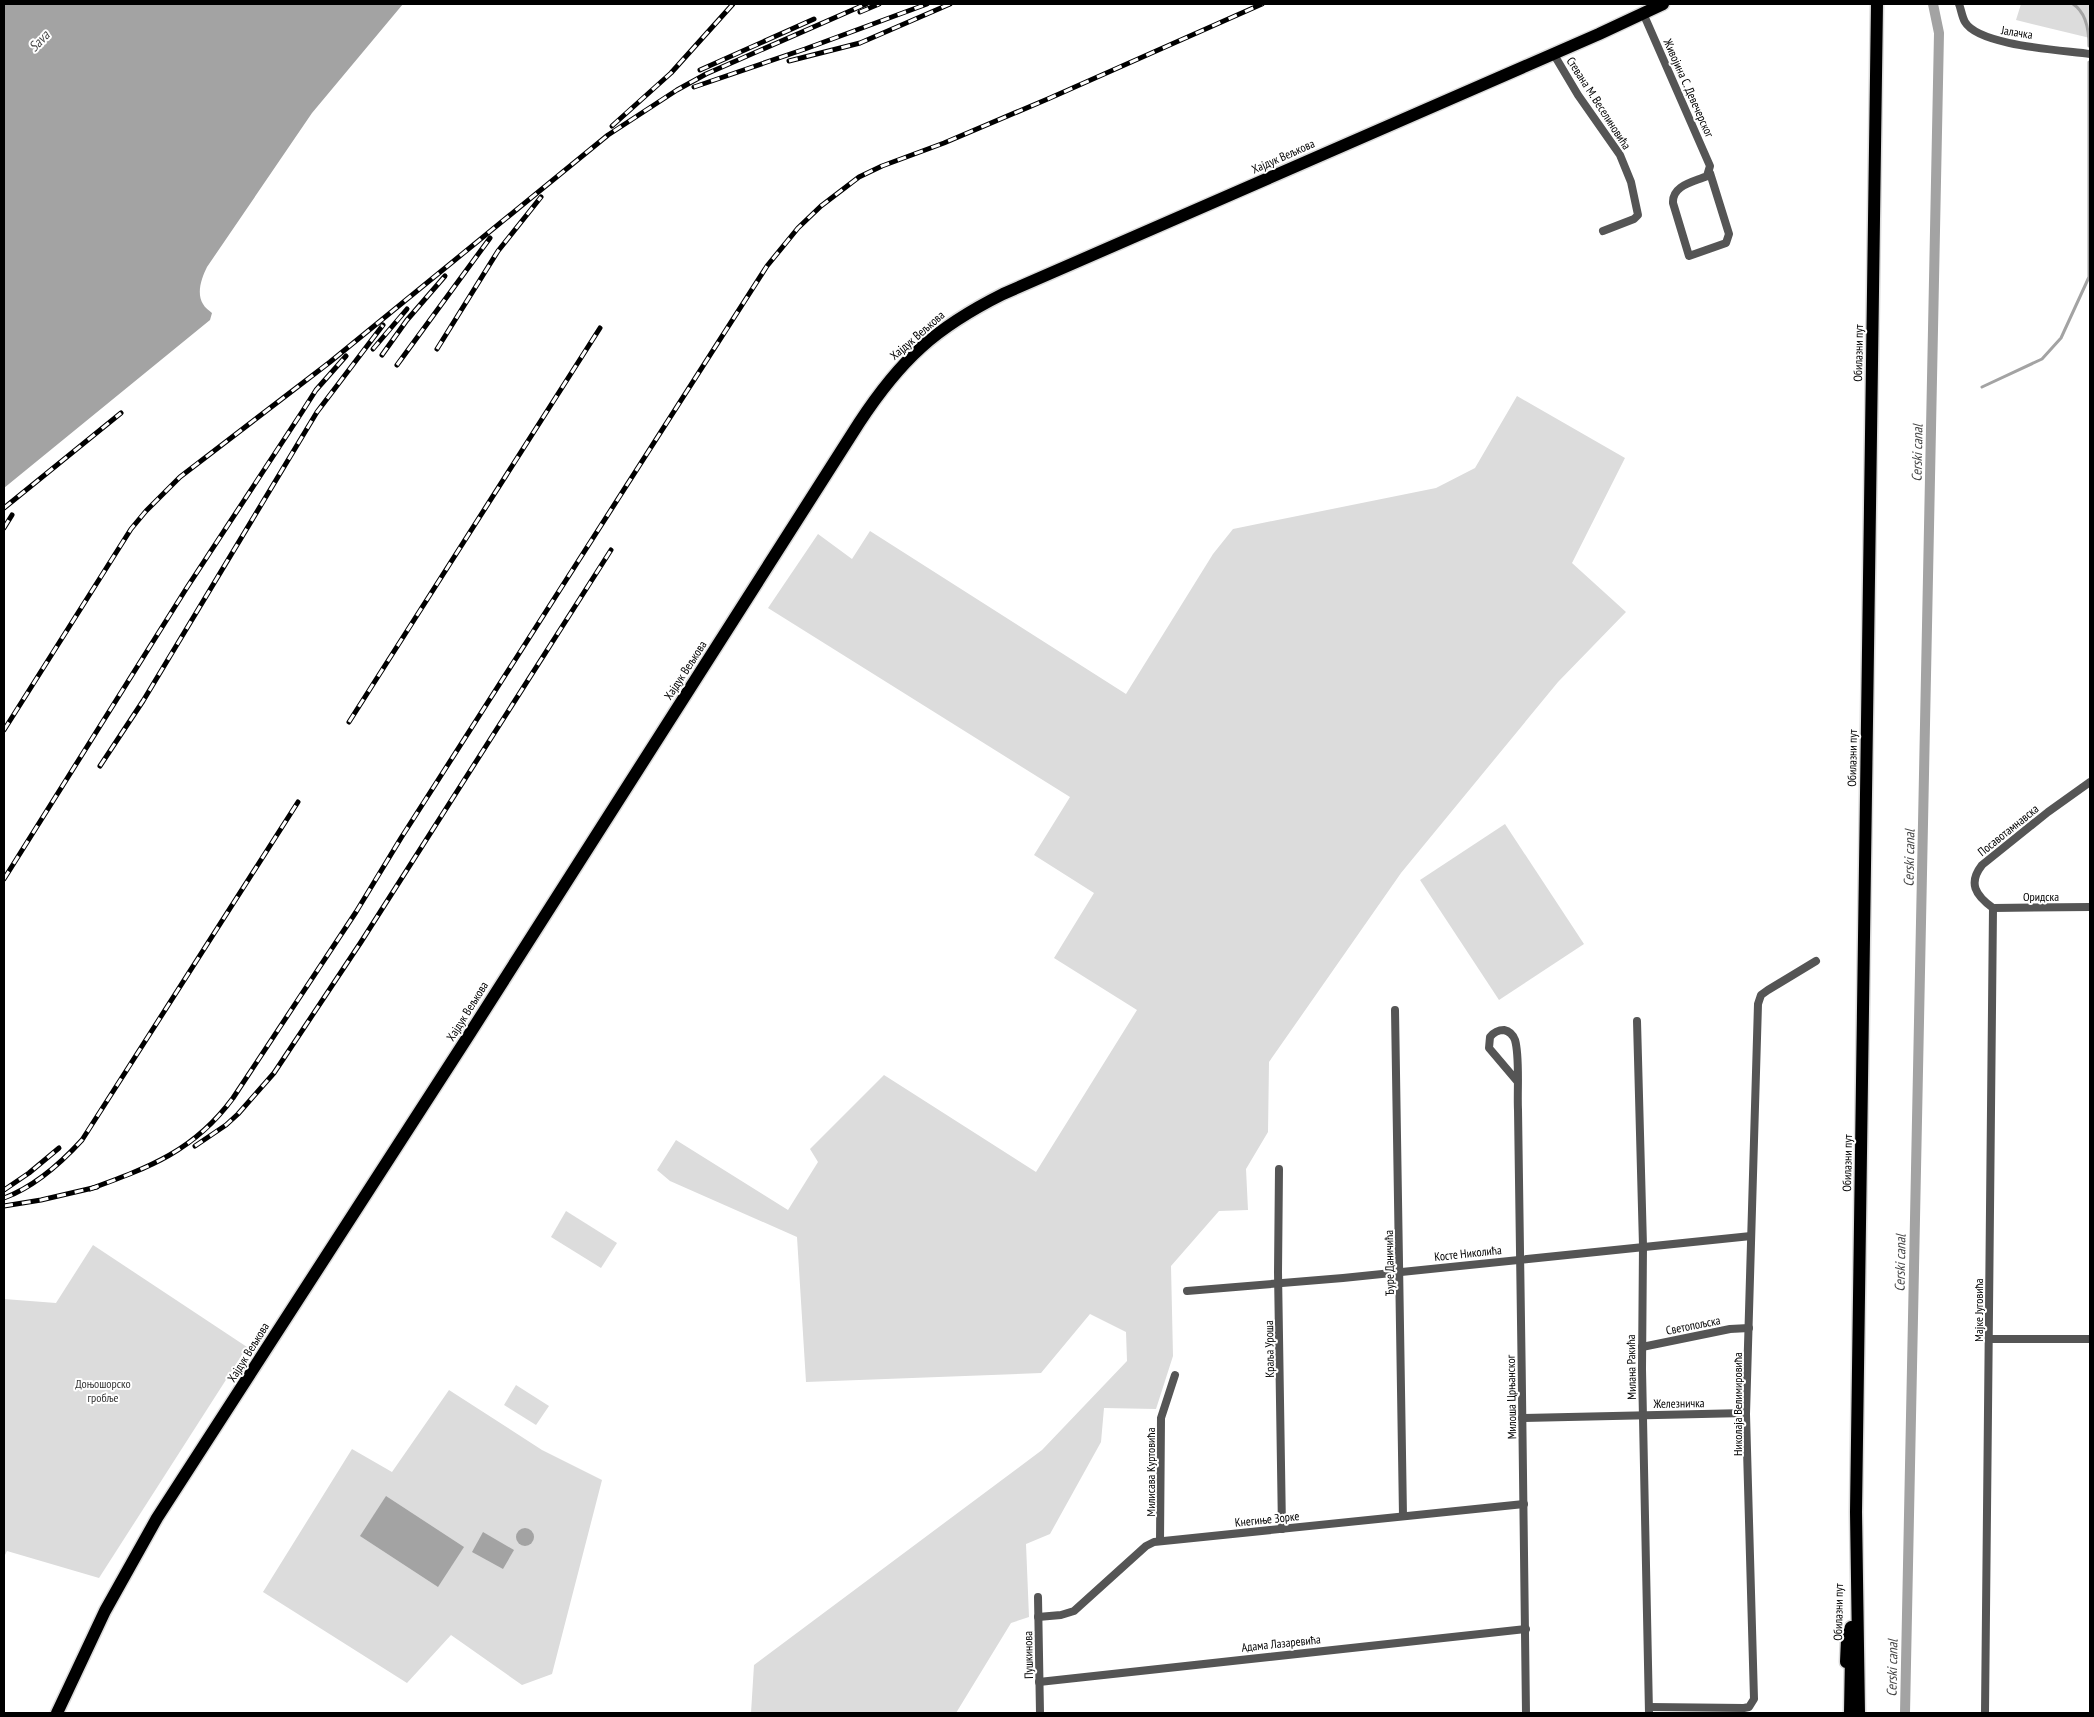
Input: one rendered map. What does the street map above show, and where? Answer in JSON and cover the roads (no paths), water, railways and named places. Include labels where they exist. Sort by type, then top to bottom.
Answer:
[{"type":"main road","name":"Хајдук Вељкова","points":[[57,1713],[105,1611],[157,1518],[467,1038],[859,423],[902,364],[944,328],[969,311],[1003,294],[1663,4]]},
{"type":"main road","points":[[1867,4],[1876,24]]},
{"type":"main road","name":"Обилазни пут","points":[[1859,1713],[1856,1512],[1877,4]]},
{"type":"main road","name":"Обилазни пут","points":[[1850,1713],[1851,1627],[1856,1512]]},
{"type":"main road","points":[[1844,1713],[1847,1639],[1851,1627]]},
{"type":"street","name":"Јалачка","points":[[1959,4],[1966,23],[1982,35],[1999,42],[2090,54]]},
{"type":"street","name":"Живојина С. Девечерског","points":[[1643,13],[1709,161],[1710,173],[1729,234],[1726,243],[1689,256],[1673,203],[1674,195],[1680,188],[1710,173]]},
{"type":"street","name":"Стевана М. Веселиновића","points":[[1553,53],[1578,96],[1620,155],[1631,182],[1638,215],[1634,219],[1603,231]]},
{"type":"street","name":"Посавотамнавска","points":[[1993,908],[1977,893],[1974,884],[1975,875],[1982,865],[2048,812],[2090,782]]},
{"type":"street","name":"Оридска","points":[[1993,908],[2090,907]]},
{"type":"street","name":"Мајке Југовића","points":[[1985,1713],[1993,908]]},
{"type":"street","name":"Николаја Велимировића","points":[[1649,1710],[1744,1708],[1749,1707],[1753,1703],[1755,1674],[1746,1413],[1759,999],[1768,990],[1816,961]]},
{"type":"street","name":"Ђуре Даничића","points":[[1395,1010],[1401,1272],[1403,1516]]},
{"type":"street","name":"Милана Ракића","points":[[1637,1021],[1643,1246],[1642,1347],[1649,1710]]},
{"type":"street","name":"Милоша Црњанског","points":[[1517,1081],[1489,1048],[1490,1037],[1497,1031],[1508,1031],[1515,1039],[1517,1081],[1526,1713]]},
{"type":"street","name":"Краља Уроша","points":[[1279,1169],[1282,1529]]},
{"type":"street","name":"Косте Николића","points":[[1187,1291],[1401,1272],[1751,1236]]},
{"type":"street","name":"Светопољска","points":[[1642,1347],[1730,1329],[1749,1328]]},
{"type":"street","points":[[1990,1339],[2090,1340]]},
{"type":"street","name":"Милисава Куртовића","points":[[1160,1541],[1161,1418],[1175,1375]]},
{"type":"street","name":"Железничка","points":[[1522,1418],[1746,1413]]},
{"type":"street","name":"Кнегиње Зорке","points":[[1038,1616],[1061,1615],[1074,1610],[1146,1546],[1160,1541],[1524,1504]]},
{"type":"street","name":"Пушкинова","points":[[1038,1597],[1040,1713]]},
{"type":"street","name":"Адама Лазаревића","points":[[1039,1682],[1526,1629]]},
{"type":"water","name":"Sava","points":[[4,4],[403,4],[312,113],[207,267],[202,280],[200,295],[204,305],[212,313],[210,320],[4,488]]},
{"type":"water","points":[[386,1496],[464,1547],[438,1587],[360,1536]]},
{"type":"water","points":[[525,1528],[531,1531],[534,1537],[531,1543],[525,1546],[519,1543],[516,1537],[519,1531]]},
{"type":"water","points":[[483,1532],[514,1550],[503,1569],[472,1552]]},
{"type":"waterway","name":"Cerski canal","points":[[1905,1713],[1939,33],[1933,4]]},
{"type":"waterway","points":[[2073,4],[2084,17],[2088,28],[2089,46]]},
{"type":"waterway","points":[[1982,387],[2042,359],[2061,338],[2089,277],[2089,62]]},
{"type":"railway","points":[[612,126],[671,73],[733,4]]},
{"type":"railway","points":[[4,730],[131,529],[180,477],[330,362],[608,135],[677,90],[706,74],[866,4]]},
{"type":"railway","points":[[860,12],[879,4]]},
{"type":"railway","points":[[694,87],[927,4]]},
{"type":"railway","points":[[789,61],[860,43],[950,4]]},
{"type":"railway","points":[[90,1189],[151,1165],[169,1155],[203,1131],[233,1098],[356,912],[401,838],[767,266],[798,228],[821,206],[859,177],[1050,98],[1262,4]]},
{"type":"railway","points":[[700,70],[814,19]]},
{"type":"railway","points":[[437,349],[498,251],[541,197]]},
{"type":"railway","points":[[397,365],[490,238]]},
{"type":"railway","points":[[382,355],[407,320],[445,276]]},
{"type":"railway","points":[[373,349],[407,309]]},
{"type":"railway","points":[[100,766],[143,701],[317,412],[383,325]]},
{"type":"railway","points":[[349,722],[600,328]]},
{"type":"railway","points":[[4,879],[186,589],[316,390],[346,356]]},
{"type":"railway","points":[[4,508],[121,413]]},
{"type":"railway","points":[[4,528],[12,515]]},
{"type":"railway","points":[[195,1146],[226,1125],[238,1114],[274,1073],[361,942],[611,550]]},
{"type":"railway","points":[[4,1198],[26,1188],[46,1174],[82,1140],[298,802]]},
{"type":"railway","points":[[4,1190],[29,1173],[59,1148]]},
{"type":"railway","points":[[4,1206],[41,1200],[97,1187]]},
{"type":"park label","name":"Доњошорско гробље","points":[[103,1390]]}]
